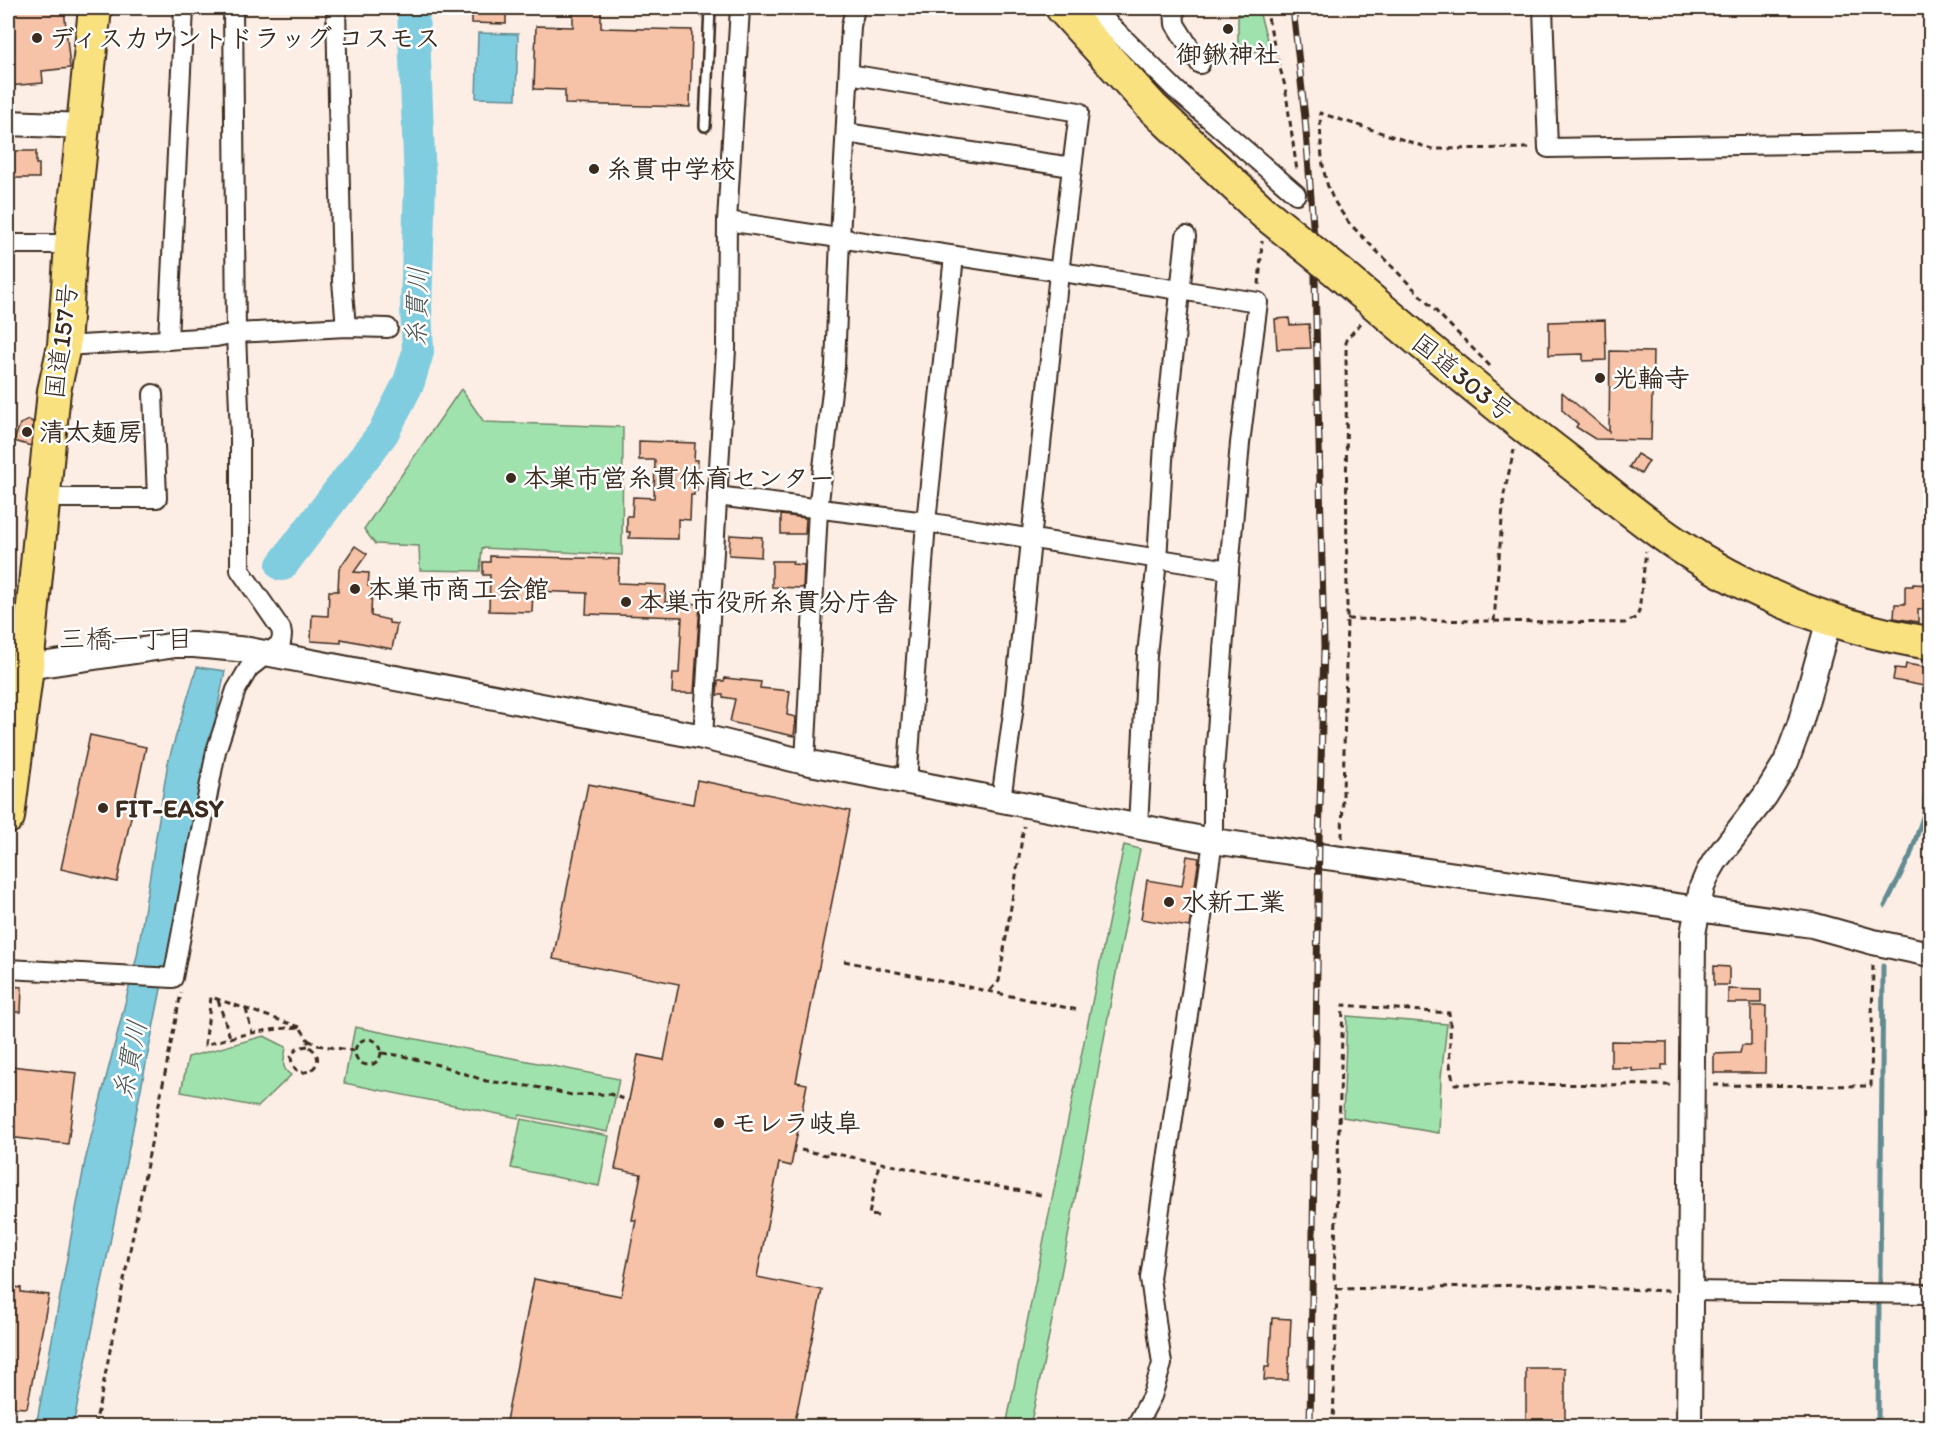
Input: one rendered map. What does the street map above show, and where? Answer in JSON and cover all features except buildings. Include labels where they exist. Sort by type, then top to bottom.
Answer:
[{"type":"highway","name":"国道157号","points":[[8,817],[17,669],[44,498],[54,391],[64,346],[71,244],[95,8]]},
{"type":"highway","name":"国道303号","points":[[1062,8],[1152,107],[1263,212],[1496,404],[1648,523],[1725,573],[1779,601],[1829,620],[1930,643]]},
{"type":"street","points":[[168,340],[184,8]]},
{"type":"street","points":[[8,969],[174,978],[216,752],[236,690],[249,668],[281,643],[281,629],[240,570],[234,8]]},
{"type":"street","points":[[336,8],[342,281],[346,327]]},
{"type":"street","points":[[703,737],[726,349],[727,221],[740,8]]},
{"type":"street","points":[[805,762],[819,510],[835,366],[851,26],[855,8]]},
{"type":"street","points":[[1174,8],[1175,24],[1200,64]]},
{"type":"street","points":[[1543,8],[1548,148],[1930,142]]},
{"type":"street","points":[[1100,12],[1176,90],[1296,194]]},
{"type":"street","points":[[849,74],[1079,112],[1059,273],[1013,713],[1001,800]]},
{"type":"street","points":[[8,123],[84,126]]},
{"type":"street","points":[[846,133],[1072,167]]},
{"type":"street","points":[[727,221],[1258,302],[1240,443],[1213,785],[1213,841],[1150,1278],[1162,1364],[1152,1396],[1136,1426]]},
{"type":"street","points":[[1138,826],[1147,655],[1157,560],[1164,444],[1186,236]]},
{"type":"street","points":[[8,244],[71,244]]},
{"type":"street","points":[[907,782],[926,522],[954,256]]},
{"type":"street","points":[[64,346],[216,337],[236,333],[388,327]]},
{"type":"street","points":[[44,498],[157,498],[153,394]]},
{"type":"street","points":[[717,496],[926,522],[1230,570]]},
{"type":"street","points":[[1689,1426],[1693,934],[1702,887],[1715,861],[1765,796],[1786,762],[1800,724],[1829,620]]},
{"type":"street","points":[[17,669],[177,645],[268,654],[703,737],[805,762],[1213,841],[1812,925],[1873,942],[1930,954]]},
{"type":"street","points":[[1690,1291],[1930,1294]]},
{"type":"lane","points":[[705,126],[710,8]]},
{"type":"path","points":[[1200,64],[1276,54],[1266,8]]},
{"type":"path","points":[[1494,370],[1349,223],[1331,195],[1326,179],[1320,113],[1432,149],[1548,148]]},
{"type":"path","points":[[1342,846],[1347,619],[1346,340],[1360,323]]},
{"type":"path","points":[[1494,621],[1504,494],[1516,446]]},
{"type":"path","points":[[1347,619],[1625,623],[1632,621],[1637,617],[1639,610],[1648,523]]},
{"type":"path","points":[[988,990],[995,987],[999,981],[1024,826]]},
{"type":"path","points":[[1333,1426],[1337,1289],[1334,1278],[1343,1005],[1449,1013],[1452,1028],[1450,1072],[1455,1083],[1871,1086],[1873,956]]},
{"type":"path","points":[[844,961],[1078,1010]]},
{"type":"path","points":[[300,1027],[230,1037],[205,1045],[211,997],[300,1027],[308,1040],[308,1046]]},
{"type":"path","points":[[218,1000],[230,1037]]},
{"type":"path","points":[[95,1426],[180,1004]]},
{"type":"path","points":[[246,1009],[252,1033]]},
{"type":"path","points":[[370,1038],[381,1047],[382,1053],[378,1061],[371,1065],[363,1064],[357,1059],[355,1051],[357,1044],[370,1038]]},
{"type":"path","points":[[308,1040],[317,1044],[355,1051]]},
{"type":"path","points":[[302,1045],[308,1046],[314,1049],[318,1060],[312,1070],[300,1072],[291,1064],[292,1052],[302,1045]]},
{"type":"path","points":[[382,1053],[442,1066],[486,1082],[536,1087],[572,1095],[610,1095],[628,1101]]},
{"type":"path","points":[[801,1150],[826,1155],[826,1152],[1041,1195]]},
{"type":"path","points":[[878,1216],[869,1215],[880,1163]]},
{"type":"path","points":[[1337,1289],[1526,1285],[1690,1291]]},
{"type":"green space","points":[[1238,8],[1258,8],[1269,46],[1266,50],[1238,54]]},
{"type":"green space","name":"本巣市営糸貫体育センター","points":[[461,389],[484,422],[623,427],[622,555],[482,548],[480,571],[420,570],[419,546],[375,544],[364,529]]},
{"type":"green space","points":[[1124,845],[1140,849],[1045,1354],[1030,1426],[1006,1426]]},
{"type":"green space","points":[[1347,1016],[1447,1024],[1441,1078],[1439,1133],[1343,1117]]},
{"type":"green space","points":[[355,1027],[619,1079],[608,1132],[520,1115],[518,1118],[344,1083]]},
{"type":"green space","points":[[264,1036],[286,1047],[284,1066],[291,1075],[258,1107],[181,1092],[188,1057]]},
{"type":"green space","points":[[521,1119],[609,1136],[599,1186],[511,1168]]},
{"type":"water","points":[[478,33],[518,34],[516,99],[476,98]]},
{"type":"water","points":[[197,667],[225,671],[73,1426],[36,1426],[85,1161],[137,956],[168,762]]},
{"type":"waterway","name":"糸貫川","points":[[282,565],[383,433],[409,382],[418,352],[416,307],[420,183],[413,8]]},
{"type":"waterway","points":[[1885,906],[1910,856],[1924,814],[1930,731]]},
{"type":"waterway","points":[[1880,1283],[1883,966]]},
{"type":"waterway","points":[[1878,1426],[1879,1302]]},
{"type":"railway","points":[[1293,8],[1305,118],[1314,238],[1324,646],[1310,1426]]},
{"type":"place","name":"御鍬神社","points":[[1228,29]]},
{"type":"place","name":"ディスカウントドラッグ コスモス","points":[[37,38]]},
{"type":"place","name":"糸貫中学校","points":[[594,169]]},
{"type":"place","name":"光輪寺","points":[[1600,378]]},
{"type":"place","name":"清太麺房","points":[[27,432]]},
{"type":"place","name":"本巣市営糸貫体育センター","points":[[511,478]]},
{"type":"place","name":"本巣市商工会館","points":[[355,589]]},
{"type":"place","name":"本巣市役所糸貫分庁舎","points":[[626,602]]},
{"type":"place","name":"FIT-EASY","points":[[103,808]]},
{"type":"place","name":"水新工業","points":[[1169,902]]},
{"type":"place","name":"モレラ岐阜","points":[[719,1123]]},
{"type":"district","name":"三橋一丁目","points":[[126,639]]}]
